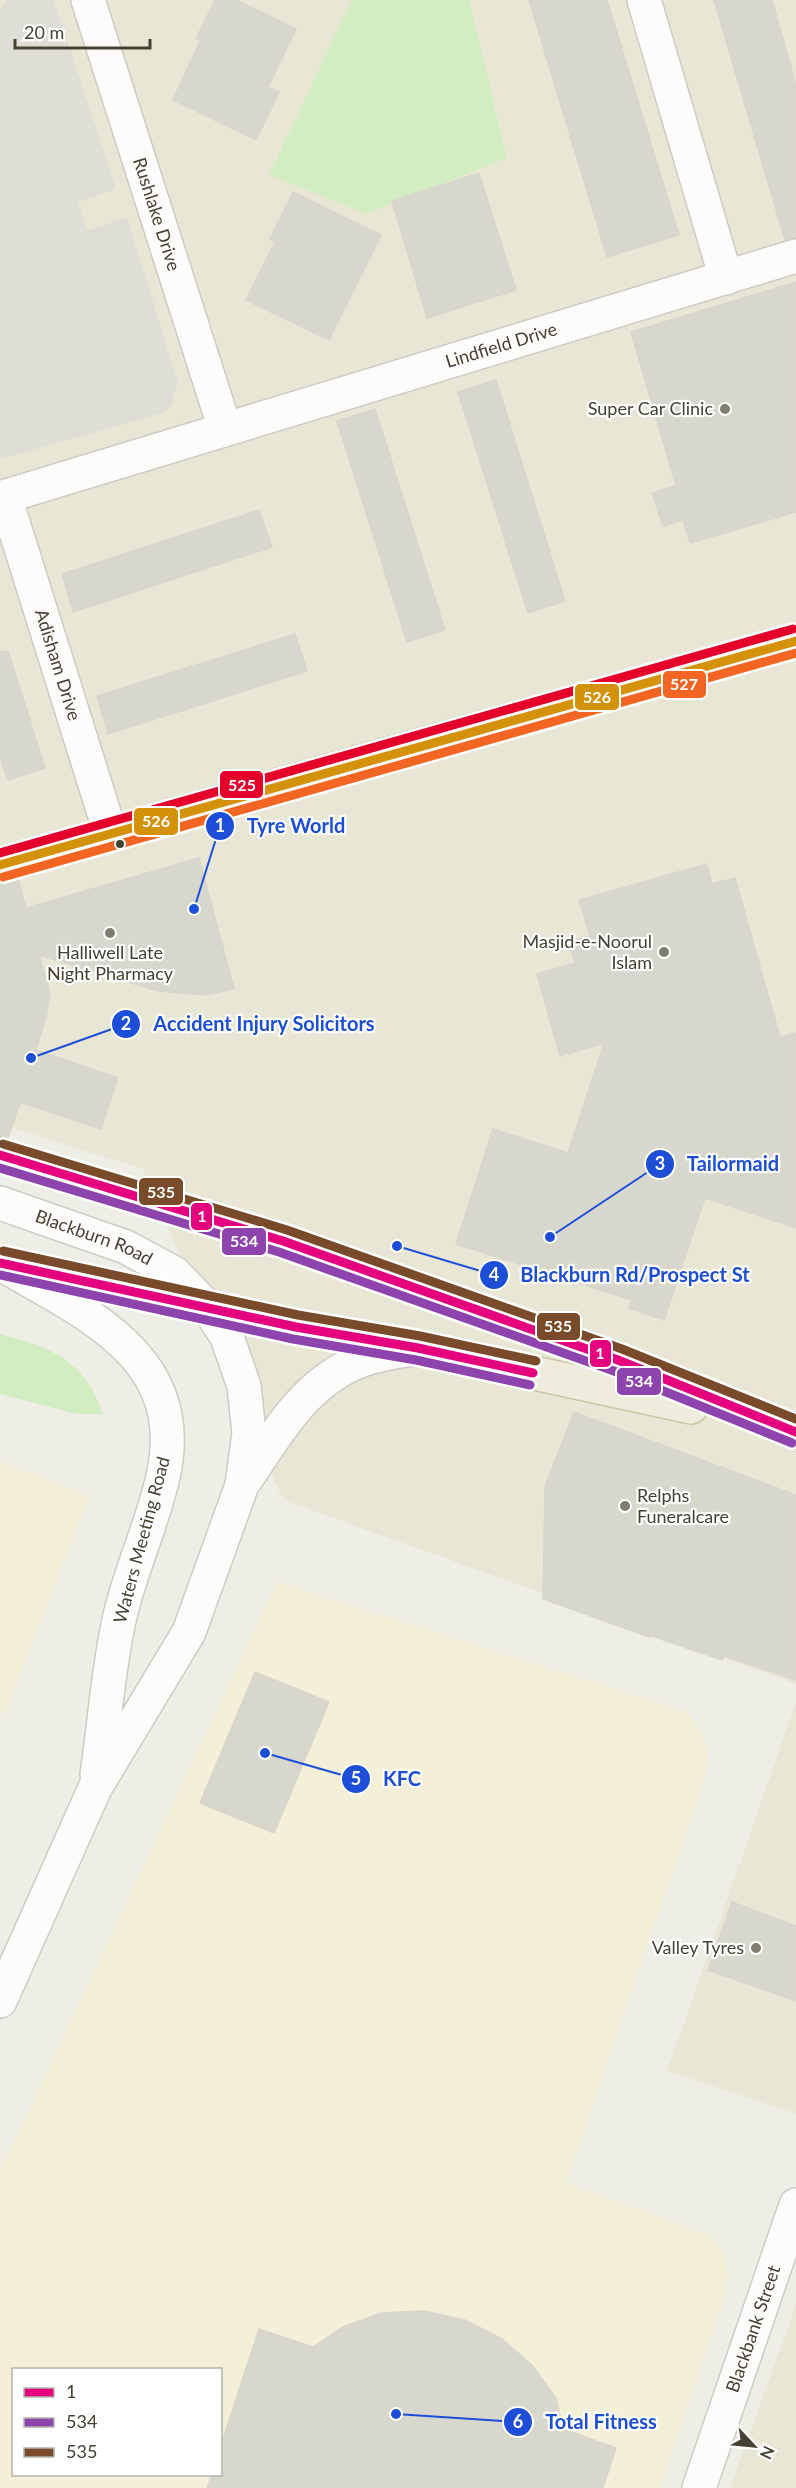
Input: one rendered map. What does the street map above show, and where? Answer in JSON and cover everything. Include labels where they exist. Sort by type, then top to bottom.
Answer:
[{"type":"highway","name":"Blackburn Road","points":[[0,1155],[283,1241],[618,1360],[789,1429]]},
{"type":"highway","name":"Blackburn Road","points":[[0,1263],[208,1308],[418,1348],[789,1429]]},
{"type":"main road","points":[[0,865],[796,641]]},
{"type":"street","name":"Rushlake Drive","points":[[88,0],[225,429]]},
{"type":"street","points":[[644,0],[726,278]]},
{"type":"street","name":"Lindfield Drive","points":[[3,498],[796,256]]},
{"type":"street","name":"Adisham Drive","points":[[3,498],[111,832]]},
{"type":"street","name":"Blackburn Road","points":[[0,1203],[126,1248],[174,1273],[208,1308]]},
{"type":"street","name":"Waters Meeting Road","points":[[0,1263],[103,1324],[126,1344],[155,1386],[166,1412],[168,1439],[164,1473],[120,1617],[95,1788]]},
{"type":"street","name":"Waters Meeting Road","points":[[0,2001],[95,1788],[189,1632],[242,1485],[249,1433],[244,1386],[227,1337],[208,1308]]},
{"type":"street","points":[[242,1485],[296,1404],[325,1379],[357,1362],[418,1348]]},
{"type":"street","name":"Blackbank Street","points":[[699,2488],[796,2205]]},
{"type":"shaded area","points":[[0,0],[796,0],[796,1684],[283,1500],[143,1169],[0,1124]]},
{"type":"shaded area","points":[[6,0],[54,0],[116,189],[78,202],[87,231],[127,217],[178,383],[171,405],[163,413],[0,459],[0,12]]},
{"type":"shaded area","points":[[0,1461],[89,1497],[5,1714],[0,1712]]},
{"type":"shaded area","points":[[277,1582],[687,1712],[702,1733],[708,1753],[705,1778],[566,2183],[711,2236],[723,2253],[728,2274],[723,2302],[660,2488],[0,2488],[0,2172]]},
{"type":"shaded area","points":[[796,1702],[796,2114],[667,2071]]},
{"type":"shaded area","points":[[796,2305],[796,2488],[730,2488]]},
{"type":"green space","points":[[352,0],[469,0],[507,158],[366,214],[269,175]]},
{"type":"green space","points":[[0,1334],[51,1351],[64,1359],[87,1381],[103,1414],[77,1414],[0,1394]]},
{"type":"building","points":[[215,0],[236,0],[296,29],[268,87],[279,92],[256,140],[173,100],[200,41],[196,39]]},
{"type":"building","points":[[529,0],[607,0],[679,235],[607,257]]},
{"type":"building","points":[[714,0],[772,0],[796,85],[796,238],[785,240]]},
{"type":"building","points":[[479,173],[516,290],[427,318],[392,201]]},
{"type":"building","points":[[293,192],[381,235],[329,340],[246,300],[275,242],[270,239]]},
{"type":"building","name":"Super Car Clinic","points":[[796,282],[796,512],[690,543],[683,520],[663,526],[652,493],[676,486],[631,332]]},
{"type":"building","points":[[496,380],[565,601],[528,613],[458,392]]},
{"type":"building","points":[[375,409],[445,630],[407,642],[337,421]]},
{"type":"building","points":[[259,510],[272,547],[73,612],[62,574]]},
{"type":"building","points":[[295,634],[307,671],[108,734],[97,696]]},
{"type":"building","points":[[8,651],[45,768],[8,780],[0,757],[0,652]]},
{"type":"building","points":[[199,858],[234,989],[205,995],[158,991],[39,955],[50,993],[46,1017],[36,1050],[118,1078],[101,1129],[20,1102],[8,1138],[0,1137],[0,883],[18,879],[26,908]]},
{"type":"building","points":[[707,864],[712,884],[735,878],[780,1037],[796,1033],[796,1228],[705,1198],[664,1320],[629,1308],[632,1300],[456,1244],[493,1129],[568,1153],[604,1043],[560,1056],[537,974],[575,963],[568,942],[590,936],[579,900]]},
{"type":"building","points":[[574,1412],[796,1495],[796,1680],[724,1656],[722,1660],[649,1635],[649,1637],[543,1599],[545,1487]]},
{"type":"building","points":[[255,1672],[329,1702],[274,1833],[200,1803]]},
{"type":"building","name":"Valley Tyres","points":[[732,1902],[796,1926],[796,2001],[708,1970]]},
{"type":"building","points":[[424,2311],[465,2320],[502,2339],[532,2365],[556,2398],[563,2429],[616,2448],[603,2488],[207,2488],[212,2476],[222,2476],[222,2442],[259,2329],[313,2347],[343,2327],[381,2313]]},
{"type":"transit line","name":"525","points":[[0,853],[793,629]]},
{"type":"transit line","name":"526","points":[[0,865],[796,641]]},
{"type":"transit line","name":"527","points":[[3,877],[796,653]]},
{"type":"transit line","name":"535","points":[[3,1144],[287,1230],[622,1349],[796,1419]]},
{"type":"transit line","name":"1","points":[[0,1155],[283,1241],[618,1360],[796,1432]]},
{"type":"transit line","name":"534","points":[[0,1168],[279,1252],[614,1371],[792,1443]]},
{"type":"transit line","name":"535","points":[[3,1251],[298,1315],[420,1336],[536,1361]]},
{"type":"transit line","name":"1","points":[[0,1263],[296,1327],[418,1348],[533,1373]]},
{"type":"transit line","name":"534","points":[[0,1275],[293,1339],[416,1360],[530,1385]]},
{"type":"place","name":"Super Car Clinic","points":[[725,409]]},
{"type":"place","name":"Tyre World","points":[[194,909]]},
{"type":"place","name":"Halliwell Late Night Pharmacy","points":[[110,933]]},
{"type":"place","name":"Masjid-e-Noorul Islam","points":[[664,952]]},
{"type":"place","name":"Accident Injury Solicitors","points":[[31,1058]]},
{"type":"place","name":"Tailormaid","points":[[550,1237]]},
{"type":"place","name":"Blackburn Rd/Prospect St","points":[[397,1246]]},
{"type":"place","name":"Relphs Funeralcare","points":[[625,1506]]},
{"type":"place","name":"KFC","points":[[265,1753]]},
{"type":"place","name":"Valley Tyres","points":[[756,1948]]},
{"type":"place","name":"Total Fitness","points":[[396,2414]]}]
